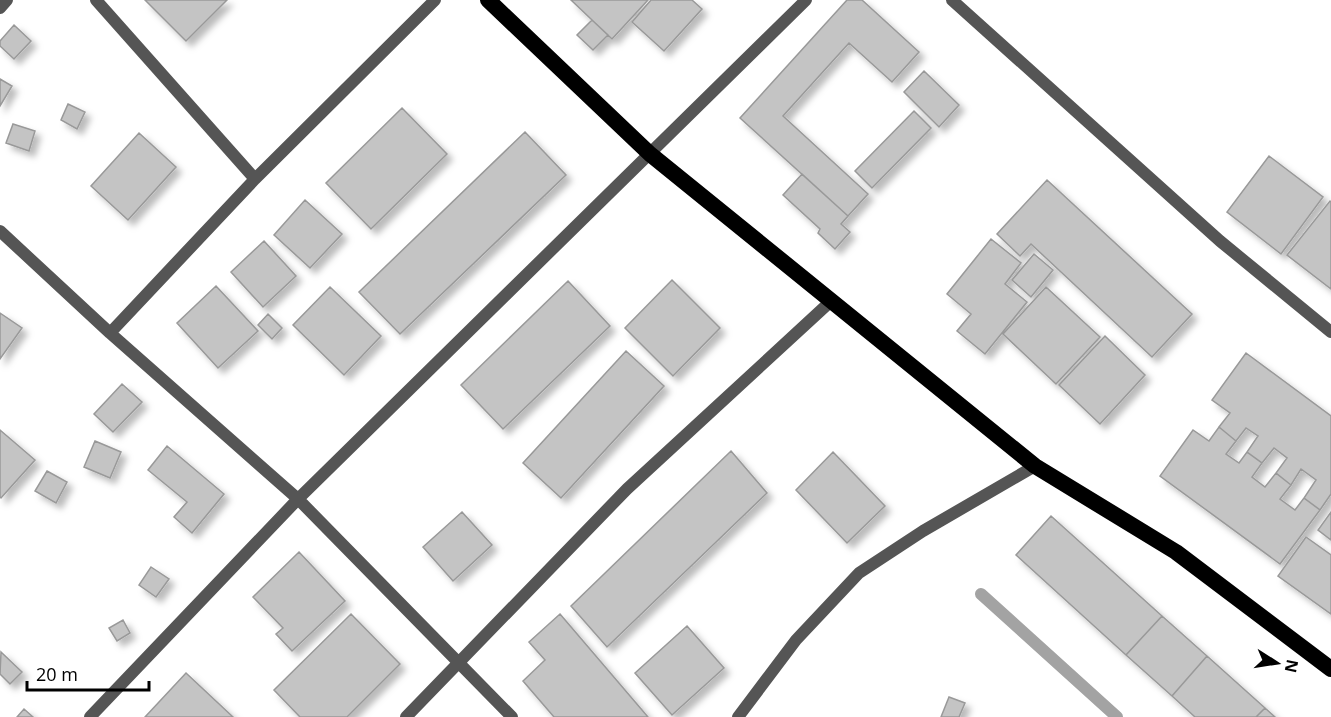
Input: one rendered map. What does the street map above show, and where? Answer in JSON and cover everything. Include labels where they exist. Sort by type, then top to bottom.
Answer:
[{"type":"highway","points":[[488,0],[650,154],[1035,466],[1176,552],[1331,669]]},
{"type":"street","points":[[0,8],[8,0]]},
{"type":"street","points":[[96,0],[255,179]]},
{"type":"street","points":[[110,333],[255,179],[435,0]]},
{"type":"street","points":[[90,717],[298,500],[806,0]]},
{"type":"street","points":[[952,0],[1220,241],[1331,332]]},
{"type":"street","points":[[0,231],[110,333],[298,500],[512,717]]},
{"type":"street","points":[[406,717],[460,664],[627,489],[830,302]]},
{"type":"street","points":[[738,717],[796,640],[859,573],[923,531],[1035,466]]},
{"type":"building","points":[[145,0],[227,0],[186,41]]},
{"type":"building","points":[[571,0],[648,0],[612,39]]},
{"type":"building","points":[[651,0],[692,0],[702,9],[664,51],[632,22]]},
{"type":"building","points":[[847,0],[862,0],[919,52],[892,82],[849,43],[783,116],[868,194],[848,216],[740,118]]},
{"type":"building","points":[[592,20],[608,35],[593,50],[577,35]]},
{"type":"building","points":[[14,25],[31,41],[14,59],[0,46],[0,41]]},
{"type":"building","points":[[924,71],[959,105],[939,127],[904,92]]},
{"type":"building","points":[[0,79],[12,86],[0,106]]},
{"type":"building","points":[[68,104],[85,112],[77,129],[61,120]]},
{"type":"building","points":[[402,108],[447,154],[371,229],[326,183]]},
{"type":"building","points":[[914,111],[931,128],[872,188],[855,171]]},
{"type":"building","points":[[13,124],[35,131],[29,151],[6,143]]},
{"type":"building","points":[[525,132],[566,175],[400,334],[359,292]]},
{"type":"building","points":[[139,133],[176,167],[128,220],[91,186]]},
{"type":"building","points":[[1269,156],[1323,197],[1281,254],[1227,212]]},
{"type":"building","points":[[802,174],[848,216],[841,224],[850,232],[835,249],[818,233],[820,229],[783,195]]},
{"type":"building","points":[[1047,180],[1192,314],[1152,357],[1031,244],[1020,256],[997,234]]},
{"type":"building","points":[[305,200],[342,234],[310,268],[274,235]]},
{"type":"building","points":[[1331,202],[1331,289],[1287,255]]},
{"type":"building","points":[[991,239],[1021,263],[1005,284],[1027,302],[985,354],[957,331],[971,314],[947,294]]},
{"type":"building","points":[[264,241],[296,276],[263,307],[231,272]]},
{"type":"building","points":[[1034,254],[1053,270],[1031,297],[1012,280]]},
{"type":"building","points":[[672,280],[720,328],[673,376],[625,328]]},
{"type":"building","points":[[568,281],[610,326],[503,429],[461,385]]},
{"type":"building","points":[[216,286],[258,331],[218,368],[177,323]]},
{"type":"building","points":[[330,287],[381,336],[344,375],[293,325]]},
{"type":"building","points":[[1046,287],[1100,337],[1056,384],[1003,334]]},
{"type":"building","points":[[0,313],[22,328],[0,359]]},
{"type":"building","points":[[268,314],[282,328],[272,339],[258,325]]},
{"type":"building","points":[[1105,336],[1145,375],[1100,424],[1059,385]]},
{"type":"building","points":[[626,351],[664,386],[561,498],[523,463]]},
{"type":"building","points":[[1246,353],[1331,416],[1331,494],[1320,510],[1304,498],[1316,480],[1301,469],[1291,485],[1276,473],[1287,458],[1274,448],[1262,463],[1247,452],[1258,436],[1246,428],[1236,441],[1219,427],[1230,413],[1212,400]]},
{"type":"building","points":[[122,384],[142,402],[113,432],[94,414]]},
{"type":"building","points":[[1219,427],[1236,441],[1226,454],[1239,463],[1247,452],[1262,463],[1252,477],[1265,487],[1276,473],[1291,485],[1280,499],[1295,510],[1304,498],[1320,510],[1280,564],[1160,476],[1193,430],[1209,441]]},
{"type":"building","points":[[0,430],[35,460],[1,498],[0,497]]},
{"type":"building","points":[[95,441],[121,452],[110,478],[84,467]]},
{"type":"building","points":[[167,446],[224,494],[192,533],[174,517],[187,502],[148,470]]},
{"type":"building","points":[[731,451],[767,493],[607,647],[571,606]]},
{"type":"building","points":[[833,452],[885,506],[847,543],[796,490]]},
{"type":"building","points":[[47,471],[67,482],[56,503],[35,491]]},
{"type":"building","points":[[462,512],[492,545],[453,581],[423,547]]},
{"type":"building","points":[[1331,512],[1331,540],[1318,530]]},
{"type":"building","points":[[1051,516],[1162,616],[1126,655],[1016,555]]},
{"type":"building","points":[[1306,537],[1331,555],[1331,614],[1278,576]]},
{"type":"building","points":[[299,552],[345,601],[292,651],[276,634],[283,628],[253,597]]},
{"type":"building","points":[[151,567],[169,579],[156,597],[139,585]]},
{"type":"building","points":[[351,614],[400,664],[347,717],[300,717],[274,690]]},
{"type":"building","points":[[560,614],[648,717],[554,717],[523,681],[545,660],[529,642]]},
{"type":"building","points":[[1162,616],[1207,656],[1172,696],[1126,655]]},
{"type":"building","points":[[123,620],[130,633],[117,641],[109,628]]},
{"type":"building","points":[[687,626],[724,668],[672,715],[635,673]]},
{"type":"building","points":[[1,652],[22,672],[10,684],[0,674]]},
{"type":"building","points":[[1207,656],[1265,708],[1256,717],[1195,717],[1172,696]]},
{"type":"building","points":[[186,673],[233,717],[145,717]]},
{"type":"building","points":[[949,697],[965,703],[959,717],[941,717]]},
{"type":"building","points":[[1265,708],[1275,717],[1256,717]]},
{"type":"building","points":[[24,709],[33,717],[17,717]]},
{"type":"waterway","points":[[981,594],[1117,717]]}]
